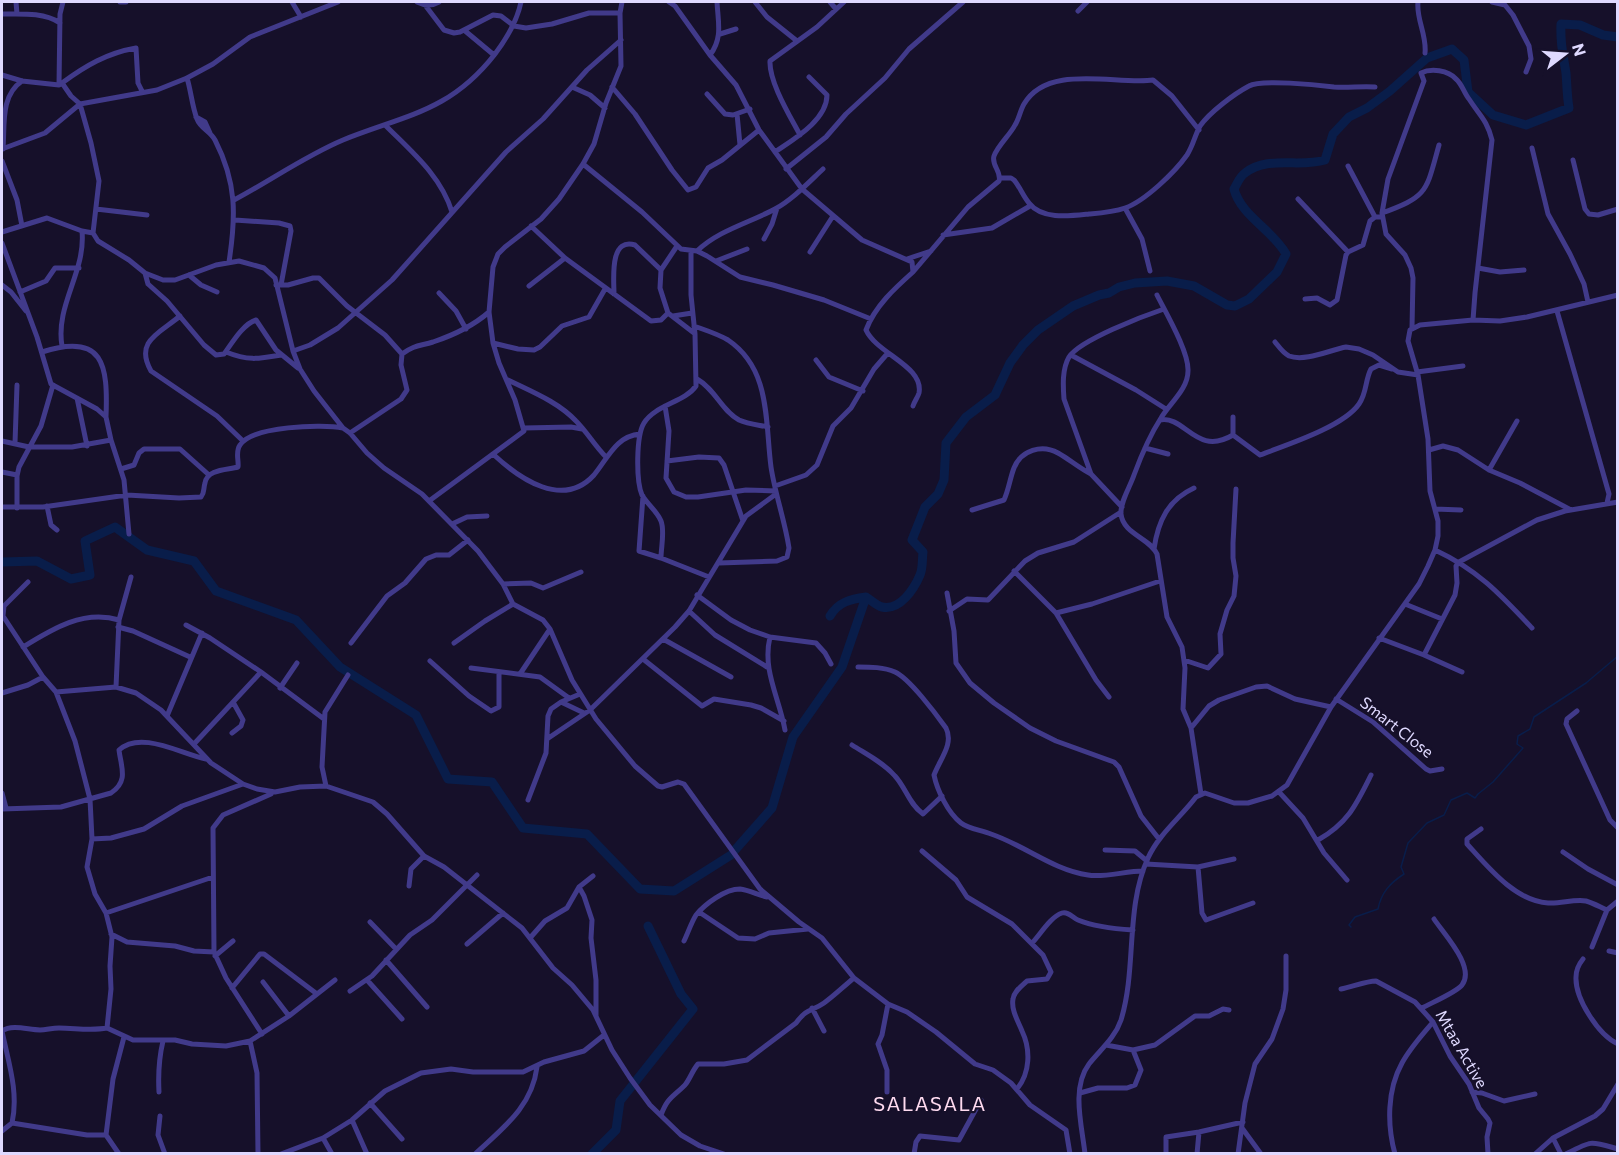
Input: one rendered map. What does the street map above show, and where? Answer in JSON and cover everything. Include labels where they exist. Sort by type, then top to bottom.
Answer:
[{"type":"street","points":[[16,2],[17,14]]},
{"type":"street","points":[[63,2],[60,23],[61,84],[80,104],[87,126],[99,181],[93,232],[98,241],[145,273],[168,281],[229,262],[245,262],[272,273],[279,285],[293,351],[300,369],[314,391],[343,428],[367,453],[429,501],[468,540],[503,584],[513,604],[543,620],[550,629],[587,712],[635,766],[662,787],[678,782],[684,784],[768,897],[822,938],[854,978],[888,1004],[907,1012],[936,1032],[975,1064],[993,1071],[1011,1083],[1030,1105],[1066,1130],[1070,1154]]},
{"type":"street","points":[[120,2],[126,2]]},
{"type":"street","points":[[292,2],[301,17]]},
{"type":"street","points":[[22,81],[2,109],[2,149],[45,133],[80,104],[122,97],[141,91],[158,90],[187,78],[227,56],[250,37],[338,2]]},
{"type":"street","points":[[417,2],[425,5],[439,2]]},
{"type":"street","points":[[234,200],[342,141],[427,110],[465,87],[482,71],[514,26],[521,2]]},
{"type":"street","points":[[429,501],[523,433],[524,428],[492,343],[489,312],[490,281],[498,254],[541,219],[559,199],[594,144],[621,66],[620,13],[622,2]]},
{"type":"street","points":[[669,2],[679,11],[710,55],[736,85],[759,130],[802,189],[862,240],[895,256],[907,259],[912,264],[914,272]]},
{"type":"street","points":[[710,55],[717,46],[720,34],[717,2]]},
{"type":"street","points":[[755,2],[766,16],[798,41]]},
{"type":"street","points":[[830,2],[836,9]]},
{"type":"street","points":[[800,135],[774,81],[771,59],[817,27],[844,2]]},
{"type":"street","points":[[786,169],[826,137],[846,114],[885,78],[909,49],[963,2]]},
{"type":"street","points":[[1078,11],[1087,2]]},
{"type":"street","points":[[1418,2],[1426,43],[1425,53]]},
{"type":"street","points":[[1492,2],[1505,5],[1514,15],[1529,46],[1531,59],[1526,72]]},
{"type":"street","points":[[425,5],[444,30],[454,33],[493,15],[501,16],[514,26],[538,27],[589,13],[620,13]]},
{"type":"street","points":[[2,14],[49,17],[60,23]]},
{"type":"street","points":[[720,34],[736,29]]},
{"type":"street","points":[[464,30],[494,55]]},
{"type":"street","points":[[293,351],[327,336],[392,280],[506,152],[543,119],[587,70],[621,40]]},
{"type":"street","points":[[2,75],[22,81],[61,84],[90,63],[136,48],[138,83],[141,91]]},
{"type":"street","points":[[1380,216],[1388,179],[1424,81],[1421,73],[1428,69],[1443,71],[1456,78],[1469,100],[1488,124],[1492,140],[1473,320]]},
{"type":"street","points":[[775,152],[800,135],[816,120],[828,97],[809,77]]},
{"type":"street","points":[[187,78],[196,117],[205,122],[211,134],[226,171],[234,200],[235,219],[229,262]]},
{"type":"street","points":[[1001,178],[994,155],[1017,123],[1024,104],[1038,90],[1058,81],[1088,78],[1153,80],[1172,96],[1198,129]]},
{"type":"street","points":[[913,406],[919,392],[914,372],[887,354],[867,333],[871,319],[892,291],[914,272],[968,207],[1001,178],[1014,180],[1030,206],[1051,215],[1091,214],[1125,208],[1158,186],[1179,165],[1192,146],[1198,129],[1218,108],[1251,84],[1283,82],[1334,87],[1375,87]]},
{"type":"street","points":[[572,87],[590,95],[605,108]]},
{"type":"street","points":[[612,87],[635,114],[672,171],[688,190],[696,187],[708,168],[722,160],[759,130]]},
{"type":"street","points":[[707,94],[722,112],[728,115],[750,109]]},
{"type":"street","points":[[737,114],[740,145]]},
{"type":"street","points":[[386,126],[434,176],[452,212]]},
{"type":"street","points":[[1305,299],[1317,298],[1330,305],[1338,300],[1346,255],[1363,245],[1370,220],[1421,195],[1429,181],[1439,145]]},
{"type":"street","points":[[1532,148],[1548,214],[1584,284],[1588,302]]},
{"type":"street","points":[[1573,160],[1585,209],[1589,214],[1598,215],[1617,209]]},
{"type":"street","points":[[2,161],[16,200],[22,226]]},
{"type":"street","points":[[583,164],[642,212],[677,246],[716,261],[740,278],[815,297],[871,319]]},
{"type":"street","points":[[1348,166],[1380,216],[1386,234],[1405,255],[1411,268],[1413,278],[1412,328]]},
{"type":"street","points":[[694,251],[727,231],[777,208],[823,169]]},
{"type":"street","points":[[1298,200],[1348,252]]},
{"type":"street","points":[[943,235],[992,228],[1030,206]]},
{"type":"street","points":[[764,239],[777,208]]},
{"type":"street","points":[[1125,208],[1142,239],[1150,272]]},
{"type":"street","points":[[96,209],[147,215]]},
{"type":"street","points":[[810,252],[833,216]]},
{"type":"street","points":[[2,232],[48,218],[82,231],[93,232]]},
{"type":"street","points":[[235,219],[290,226],[291,231],[279,285]]},
{"type":"street","points":[[531,226],[565,258],[651,321],[661,320],[670,315],[692,313]]},
{"type":"street","points":[[62,346],[65,303],[79,268],[83,249],[82,231]]},
{"type":"street","points":[[2,243],[42,352],[51,384],[102,412],[106,417]]},
{"type":"street","points":[[614,294],[614,264],[624,246],[635,245],[661,270]]},
{"type":"street","points":[[677,246],[661,270],[660,288],[670,315],[695,334]]},
{"type":"street","points":[[716,261],[747,249]]},
{"type":"street","points":[[907,259],[932,250]]},
{"type":"street","points":[[694,251],[692,313],[698,379],[694,390],[665,406],[645,421],[640,434],[637,467],[643,496],[639,551],[709,577]]},
{"type":"street","points":[[529,286],[565,258]]},
{"type":"street","points":[[20,292],[46,281],[55,268],[79,268]]},
{"type":"street","points":[[1478,268],[1500,272],[1524,270]]},
{"type":"street","points":[[145,273],[148,284],[209,350],[221,356],[249,323],[256,320],[281,355],[300,369]]},
{"type":"street","points":[[189,275],[201,285],[217,292]]},
{"type":"street","points":[[279,285],[319,278],[333,294],[386,335],[402,354],[401,365],[405,394],[350,433]]},
{"type":"street","points":[[2,285],[28,312]]},
{"type":"street","points":[[492,343],[527,350],[540,347],[562,326],[583,321],[589,317],[605,289]]},
{"type":"street","points":[[439,292],[456,311],[466,329]]},
{"type":"street","points":[[1154,549],[1130,530],[1124,522],[1122,509],[1145,448],[1166,410],[1185,384],[1188,371],[1180,344],[1157,295]]},
{"type":"street","points":[[1201,794],[1213,795],[1234,803],[1248,803],[1279,792],[1287,785],[1336,699],[1419,584],[1435,550],[1438,521],[1428,478],[1429,450],[1426,421],[1408,341],[1408,333],[1412,328],[1420,325],[1473,320],[1500,321],[1557,311],[1617,295]]},
{"type":"street","points":[[1091,474],[1064,399],[1064,372],[1071,355],[1080,347],[1120,327],[1164,309]]},
{"type":"street","points":[[1557,311],[1609,494],[1607,503]]},
{"type":"street","points":[[402,354],[415,345],[432,343],[466,329],[489,312]]},
{"type":"street","points":[[180,316],[147,342],[145,353],[148,366],[217,417],[243,441]]},
{"type":"street","points":[[694,326],[726,339],[739,350],[756,371],[762,389],[776,490],[789,548],[787,556],[777,561],[719,563]]},
{"type":"street","points":[[1275,342],[1287,355],[1295,357],[1352,347],[1381,359],[1392,369]]},
{"type":"street","points":[[42,352],[62,346],[83,347],[94,353],[101,362],[106,380],[106,417],[127,495],[129,534]]},
{"type":"street","points":[[226,352],[238,357],[258,360],[281,355]]},
{"type":"street","points":[[547,740],[587,712],[689,611],[743,521],[776,490],[806,475],[817,465],[833,426],[852,408],[874,369],[887,354]]},
{"type":"street","points":[[1071,355],[1136,390],[1166,410]]},
{"type":"street","points":[[816,360],[829,377],[863,391]]},
{"type":"street","points":[[1233,435],[1260,455],[1308,436],[1348,416],[1362,398],[1371,369],[1379,365],[1401,373],[1463,366]]},
{"type":"street","points":[[506,379],[562,409],[606,458]]},
{"type":"street","points":[[698,379],[711,388],[725,408],[740,420],[768,427]]},
{"type":"street","points":[[16,508],[17,475],[41,426],[53,385]]},
{"type":"street","points":[[15,443],[17,386]]},
{"type":"street","points":[[77,398],[87,446]]},
{"type":"street","points":[[665,406],[669,431],[666,478],[674,492],[698,497],[760,489],[776,490]]},
{"type":"street","points":[[1233,417],[1233,435]]},
{"type":"street","points":[[1160,420],[1174,420],[1192,436],[1202,440],[1224,439],[1233,435]]},
{"type":"street","points":[[1489,470],[1517,421]]},
{"type":"street","points":[[2,507],[48,506],[127,495],[201,497],[204,494],[205,480],[209,475],[238,467],[238,448],[243,441],[253,435],[276,430],[329,425],[343,428]]},
{"type":"street","points":[[524,428],[571,427],[582,429]]},
{"type":"street","points":[[494,455],[522,478],[554,490],[566,490],[578,488],[593,476],[624,439],[640,434]]},
{"type":"street","points":[[2,441],[29,447],[87,446],[111,440]]},
{"type":"street","points":[[1429,450],[1448,446],[1458,450],[1489,470],[1530,487],[1571,510]]},
{"type":"street","points":[[121,469],[134,465],[139,453],[144,449],[176,448],[184,451],[209,475]]},
{"type":"street","points":[[1145,448],[1168,454]]},
{"type":"street","points":[[972,510],[1004,500],[1015,466],[1022,455],[1028,451],[1041,450],[1057,452],[1091,474],[1122,509]]},
{"type":"street","points":[[667,461],[699,457],[719,458],[724,465],[743,521]]},
{"type":"street","points":[[2,472],[17,475]]},
{"type":"street","points":[[1194,488],[1179,496],[1164,514],[1158,525],[1154,549],[1167,617],[1182,647],[1184,709],[1191,728],[1201,794]]},
{"type":"street","points":[[1184,660],[1208,668],[1221,654],[1220,634],[1234,596],[1236,576],[1233,543],[1236,489]]},
{"type":"street","points":[[643,496],[661,520],[661,558]]},
{"type":"street","points":[[1424,655],[1455,595],[1456,566],[1459,562],[1537,520],[1571,510],[1617,502]]},
{"type":"street","points":[[48,506],[51,525],[57,530]]},
{"type":"street","points":[[949,611],[967,599],[988,600],[1025,561],[1038,553],[1074,542],[1122,509]]},
{"type":"street","points":[[1435,509],[1461,510]]},
{"type":"street","points":[[452,524],[467,517],[487,516]]},
{"type":"street","points":[[351,643],[387,596],[405,583],[426,559],[436,555],[449,555],[468,540]]},
{"type":"street","points":[[1435,550],[1459,562],[1486,581],[1532,628]]},
{"type":"street","points":[[1014,571],[1056,613],[1109,698]]},
{"type":"street","points":[[503,584],[531,583],[546,588],[581,572]]},
{"type":"street","points":[[116,687],[118,623],[130,577]]},
{"type":"street","points":[[1056,613],[1092,604],[1160,581]]},
{"type":"street","points":[[28,582],[4,606],[2,611],[5,622],[56,692],[72,730],[90,800],[92,839],[87,857],[88,871],[95,894],[106,913],[111,934],[111,989],[107,1028]]},
{"type":"street","points":[[947,593],[954,631],[956,663],[970,683],[1030,728],[1056,741],[1114,762],[1119,767],[1141,816],[1159,839]]},
{"type":"street","points":[[697,595],[740,626],[770,636],[816,643],[831,664]]},
{"type":"street","points":[[454,643],[513,604]]},
{"type":"street","points":[[1405,604],[1442,618]]},
{"type":"street","points":[[689,611],[715,635],[768,667]]},
{"type":"street","points":[[23,647],[81,618],[106,616],[190,657]]},
{"type":"street","points":[[186,625],[261,672],[324,719]]},
{"type":"street","points":[[520,675],[550,629]]},
{"type":"street","points":[[166,716],[202,633]]},
{"type":"street","points":[[770,636],[767,650],[768,667],[785,730]]},
{"type":"street","points":[[1379,638],[1462,672]]},
{"type":"street","points":[[663,639],[730,677]]},
{"type":"street","points":[[643,659],[702,706],[714,699],[751,705],[784,721]]},
{"type":"street","points":[[430,661],[469,696],[491,711],[499,707],[499,673]]},
{"type":"street","points":[[280,688],[297,663]]},
{"type":"street","points":[[858,667],[879,668],[895,672],[908,680],[946,728],[949,734],[949,744],[934,775],[952,814],[966,826],[990,833],[1055,864],[1086,875],[1143,872]]},
{"type":"street","points":[[471,668],[540,676],[569,698]]},
{"type":"street","points":[[194,744],[261,672]]},
{"type":"street","points":[[326,786],[322,767],[324,719],[330,703],[348,675]]},
{"type":"street","points":[[2,693],[28,685],[43,677]]},
{"type":"street","points":[[1191,728],[1209,706],[1218,700],[1256,687],[1267,686],[1295,699],[1331,707]]},
{"type":"street","points":[[56,692],[116,687],[144,698],[166,716],[206,759],[243,784],[266,792],[326,786],[377,805],[424,856],[444,867],[522,928],[553,968],[587,1003],[630,1078],[651,1105],[691,1141],[724,1154]]},
{"type":"street","points":[[528,800],[542,767],[547,740],[548,716],[551,709],[580,694]]},
{"type":"street","name":"Smart Close","points":[[1336,699],[1372,722],[1426,769],[1430,771],[1442,769]]},
{"type":"street","points":[[232,733],[241,726],[243,720],[233,702]]},
{"type":"street","points":[[561,702],[587,712]]},
{"type":"street","points":[[1577,711],[1567,719],[1566,724],[1610,820],[1617,828]]},
{"type":"street","points":[[2,793],[4,808],[61,807],[106,796],[118,789],[123,780],[119,750],[127,745],[148,742],[206,759]]},
{"type":"street","points":[[852,745],[894,774],[911,802],[923,814],[942,796]]},
{"type":"street","points":[[1318,840],[1333,831],[1352,812],[1371,775]]},
{"type":"street","points":[[92,839],[111,838],[144,829],[182,806],[243,784]]},
{"type":"street","points":[[262,1034],[232,988],[214,954],[213,828],[223,815],[275,792]]},
{"type":"street","points":[[1279,792],[1292,805],[1318,840],[1324,853],[1347,880]]},
{"type":"street","points":[[1085,1154],[1080,1112],[1080,1093],[1084,1071],[1106,1045],[1120,1022],[1146,862],[1159,839],[1201,794]]},
{"type":"street","points":[[1481,829],[1467,839],[1467,844],[1498,876],[1518,892],[1545,903],[1588,902],[1607,910]]},
{"type":"street","points":[[1105,850],[1136,851],[1146,862],[1198,867],[1234,860]]},
{"type":"street","points":[[922,851],[956,880],[967,897],[1011,924],[1043,956],[1051,972],[1047,979],[1027,981],[1013,998],[1013,1007],[1024,1033],[1028,1055],[1025,1078],[1017,1089]]},
{"type":"street","points":[[1563,852],[1595,874],[1617,885]]},
{"type":"street","points":[[409,886],[411,869],[424,856]]},
{"type":"street","points":[[1198,867],[1202,913],[1206,920],[1253,903]]},
{"type":"street","points":[[350,991],[367,980],[396,949],[432,920],[477,874]]},
{"type":"street","points":[[530,938],[545,921],[567,908],[579,887],[593,876]]},
{"type":"street","points":[[106,913],[213,877]]},
{"type":"street","points":[[579,887],[592,920],[596,1017]]},
{"type":"street","points":[[684,941],[699,912],[730,890],[745,890],[768,897]]},
{"type":"street","points":[[1592,947],[1607,910],[1617,901]]},
{"type":"street","points":[[699,912],[738,938],[755,939],[769,933],[808,929]]},
{"type":"street","points":[[467,944],[503,913]]},
{"type":"street","points":[[1032,944],[1046,926],[1062,913],[1105,927],[1134,930]]},
{"type":"street","points":[[1422,1008],[1461,986],[1466,977],[1459,953],[1434,919]]},
{"type":"street","points":[[370,922],[396,949]]},
{"type":"street","points":[[111,934],[127,942],[175,946],[214,954],[233,941]]},
{"type":"street","points":[[1609,951],[1617,953]]},
{"type":"street","points":[[232,988],[260,954],[264,954],[317,994]]},
{"type":"street","points":[[1238,1154],[1249,1084],[1255,1064],[1272,1039],[1283,1009],[1286,990],[1287,964],[1284,958],[1286,956]]},
{"type":"street","points":[[1583,959],[1577,970],[1578,993],[1600,1031],[1617,1044]]},
{"type":"street","points":[[386,960],[427,1007]]},
{"type":"street","points":[[661,1115],[666,1102],[687,1083],[692,1070],[698,1064],[724,1064],[747,1060],[796,1023],[802,1015],[812,1008],[821,1006],[854,978]]},
{"type":"street","points":[[2,1131],[12,1123],[15,1110],[12,1070],[2,1031],[5,1028],[95,1030],[107,1028],[134,1040],[175,1040],[192,1044],[226,1046],[250,1041],[262,1034],[335,980]]},
{"type":"street","points":[[367,980],[402,1020]]},
{"type":"street","name":"Mtaa Active","points":[[1341,989],[1376,981],[1422,1008],[1464,1074],[1479,1108],[1490,1124],[1487,1137],[1488,1154]]},
{"type":"street","points":[[263,982],[289,1016]]},
{"type":"street","points":[[887,1092],[887,1070],[878,1044],[888,1004]]},
{"type":"street","points":[[812,1008],[824,1031]]},
{"type":"street","points":[[1106,1045],[1133,1050],[1161,1042],[1195,1016],[1209,1016],[1223,1009],[1229,1010]]},
{"type":"street","points":[[1395,1154],[1390,1118],[1391,1096],[1396,1078],[1401,1064],[1433,1022]]},
{"type":"street","points":[[281,1154],[323,1137],[352,1120],[385,1091],[421,1073],[431,1071],[523,1072],[544,1062],[584,1051],[604,1035]]},
{"type":"street","points":[[119,1154],[106,1135],[113,1079],[124,1037]]},
{"type":"street","points":[[159,1092],[158,1059],[164,1041]]},
{"type":"street","points":[[250,1041],[257,1073],[258,1154]]},
{"type":"street","points":[[1080,1093],[1098,1088],[1127,1089],[1135,1085],[1141,1070],[1133,1050]]},
{"type":"street","points":[[475,1154],[516,1116],[533,1084],[537,1067]]},
{"type":"street","points":[[1535,1154],[1553,1138],[1595,1116],[1603,1109],[1617,1084]]},
{"type":"street","points":[[1472,1092],[1504,1101],[1535,1094]]},
{"type":"street","points":[[914,1154],[916,1142],[920,1136],[959,1140],[981,1100]]},
{"type":"street","points":[[370,1103],[402,1139]]},
{"type":"street","points":[[160,1116],[158,1135],[165,1154]]},
{"type":"street","points":[[352,1120],[367,1154]]},
{"type":"street","points":[[12,1123],[87,1135],[106,1135]]},
{"type":"street","points":[[1166,1154],[1166,1137],[1243,1125]]},
{"type":"street","points":[[1243,1125],[1261,1154]]},
{"type":"street","points":[[1197,1154],[1199,1132]]},
{"type":"street","points":[[323,1137],[332,1154]]},
{"type":"street","points":[[1553,1138],[1561,1154]]},
{"type":"street","points":[[1566,1154],[1590,1143],[1598,1142],[1617,1149]]},
{"type":"waterway","points":[[830,616],[837,607],[850,600],[866,597],[880,606],[889,607],[895,606],[906,598],[917,581],[922,567],[923,552],[912,540],[925,507],[938,494],[944,480],[946,443],[966,417],[995,395],[1010,363],[1038,330],[1073,306],[1119,287],[1135,283],[1167,281],[1194,286],[1227,305],[1235,306],[1249,299],[1277,272],[1286,254],[1243,207],[1234,189],[1245,173],[1264,164],[1325,160],[1333,134],[1349,117],[1367,108],[1390,91],[1427,58],[1452,49],[1464,60],[1468,92],[1493,115],[1526,125],[1569,108],[1561,44],[1561,24],[1580,25],[1603,35],[1618,37]]},
{"type":"waterway","points":[[2,562],[37,561],[71,579],[90,575],[85,541],[115,527],[147,550],[194,561],[216,591],[296,620],[340,667],[416,715],[448,779],[492,782],[523,828],[587,834],[640,889],[674,891],[731,855]]},
{"type":"waterway","points":[[735,850],[772,808],[793,737],[842,667],[866,597]]},
{"type":"waterway","points":[[1351,927],[1349,925],[1355,917],[1378,909],[1387,889],[1404,874],[1401,867],[1408,843],[1427,823],[1444,815],[1451,800],[1467,793],[1475,798],[1493,782],[1523,748],[1517,744],[1518,736],[1530,729],[1534,717],[1586,683],[1618,656]]},
{"type":"waterway","points":[[592,1154],[616,1130],[620,1101],[693,1009],[681,994],[648,926]]},
{"type":"district","name":"SALASALA","points":[[930,1104]]}]
